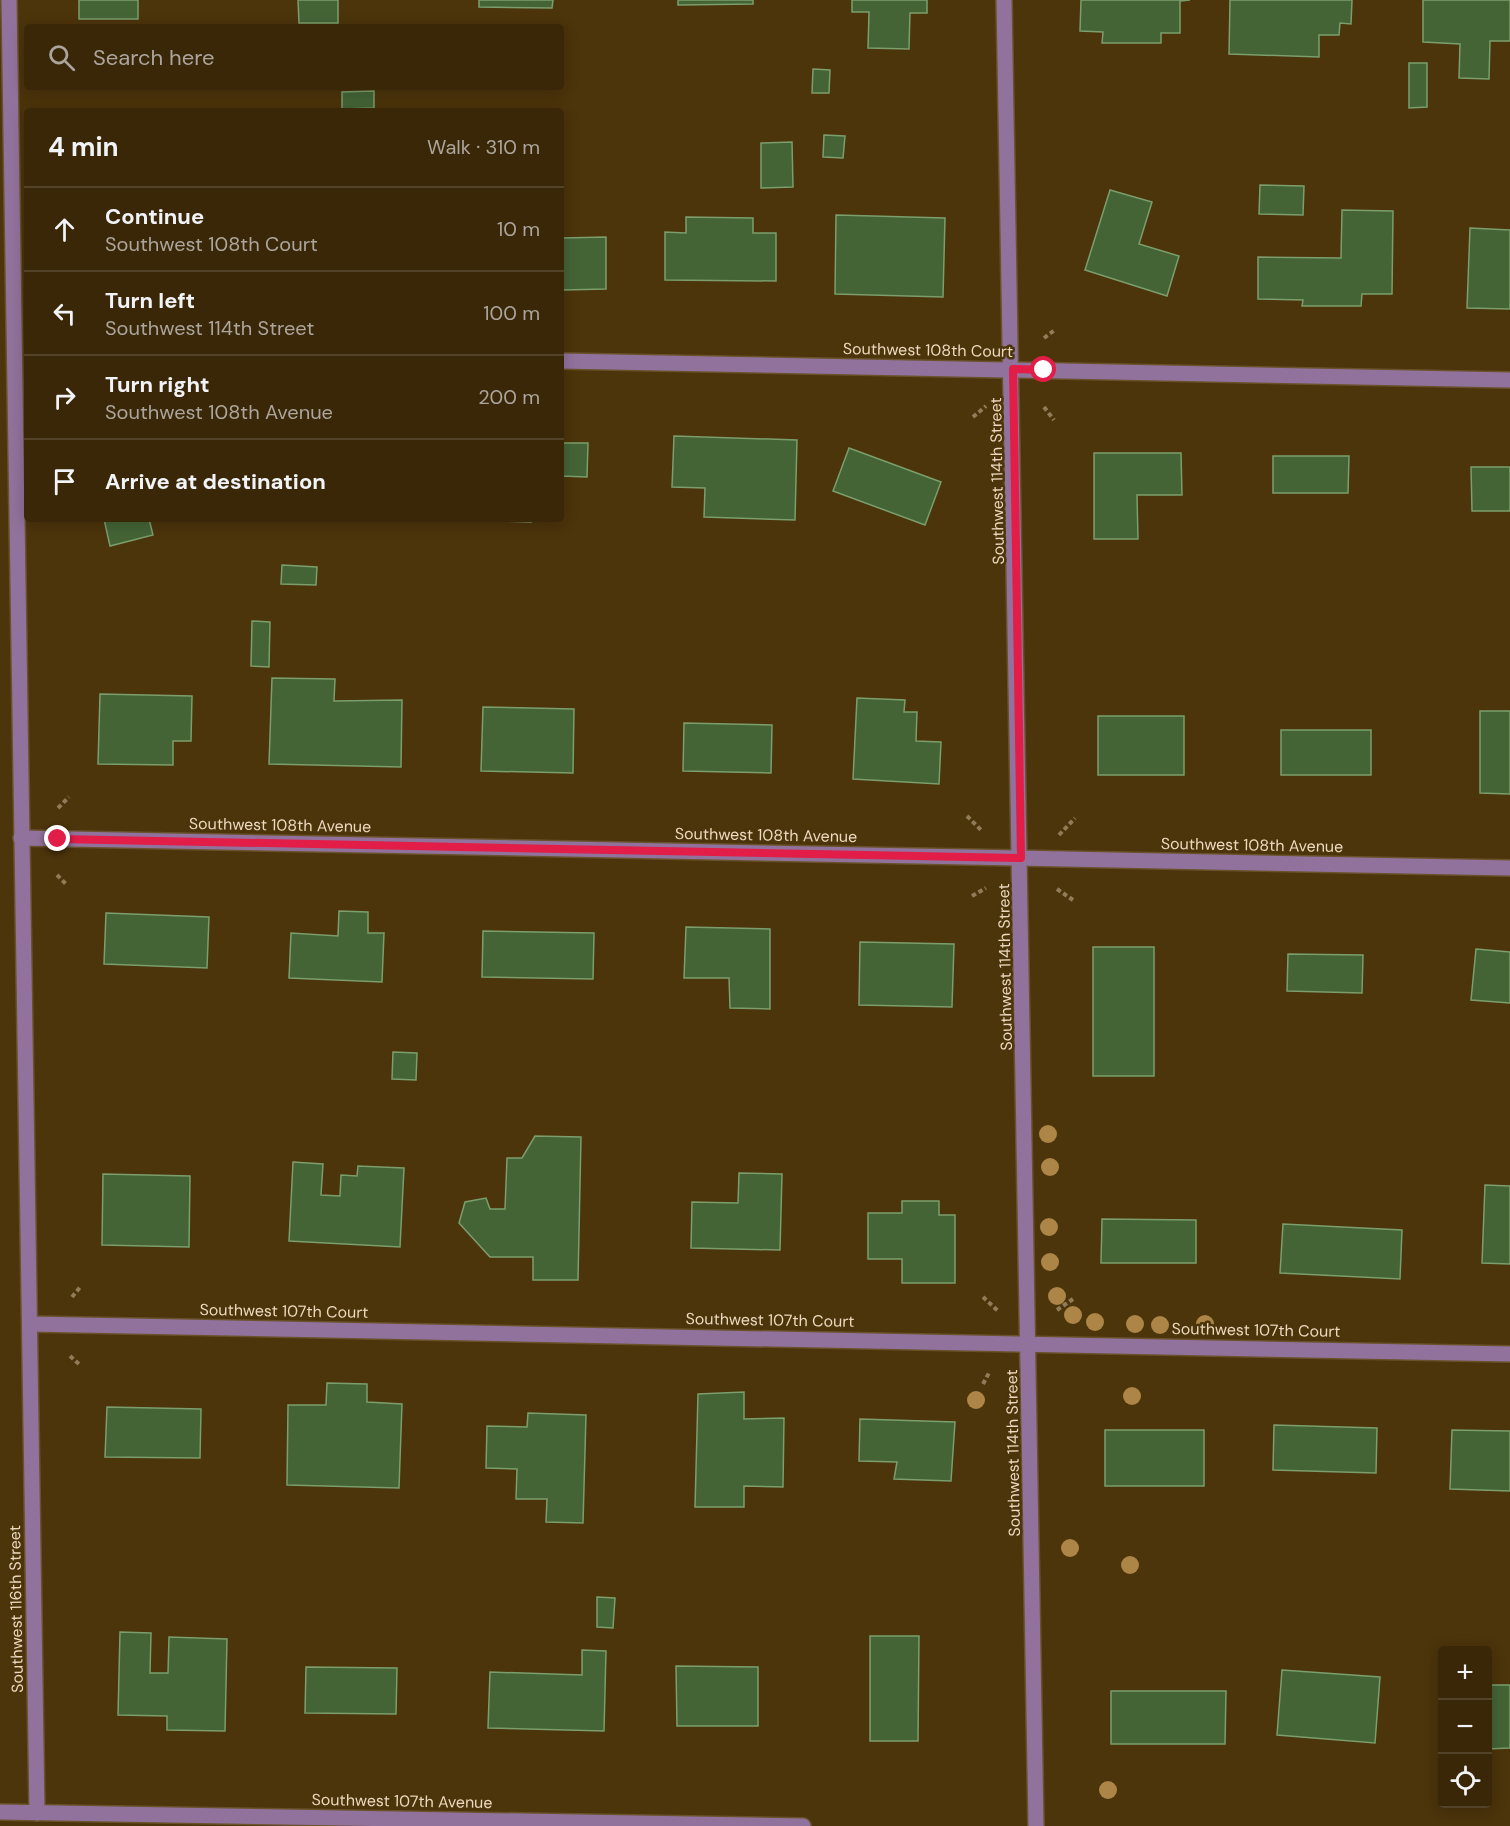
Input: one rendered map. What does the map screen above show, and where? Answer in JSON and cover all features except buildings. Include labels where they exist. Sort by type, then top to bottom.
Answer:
[{"type":"street","name":"Southwest 116th Street","points":[[9,0],[21,351],[21,838],[37,1813]]},
{"type":"street","name":"Southwest 114th Street","points":[[1004,0],[1013,369],[1036,1826]]},
{"type":"street","name":"Southwest 108th Court","points":[[564,361],[1510,380]]},
{"type":"street","name":"Southwest 108th Avenue","points":[[21,838],[1510,868]]},
{"type":"street","name":"Southwest 107th Court","points":[[30,1324],[1510,1354]]},
{"type":"street","name":"Southwest 107th Avenue","points":[[0,1812],[803,1826]]},
{"type":"path","points":[[1044,338],[1056,329]]},
{"type":"path","points":[[973,417],[986,406]]},
{"type":"path","points":[[1044,407],[1054,420]]},
{"type":"path","points":[[58,808],[69,797]]},
{"type":"path","points":[[967,816],[982,831]]},
{"type":"path","points":[[1059,836],[1075,818]]},
{"type":"path","points":[[57,875],[68,885]]},
{"type":"path","points":[[972,896],[986,888]]},
{"type":"path","points":[[1057,889],[1072,900]]},
{"type":"path","points":[[72,1298],[81,1286]]},
{"type":"path","points":[[982,1297],[998,1311]]},
{"type":"path","points":[[1057,1311],[1073,1299]]},
{"type":"path","points":[[70,1356],[80,1365]]},
{"type":"path","points":[[983,1384],[990,1371]]},
{"type":"route","points":[[58,839],[1021,858],[1013,369],[1044,370]]}]
